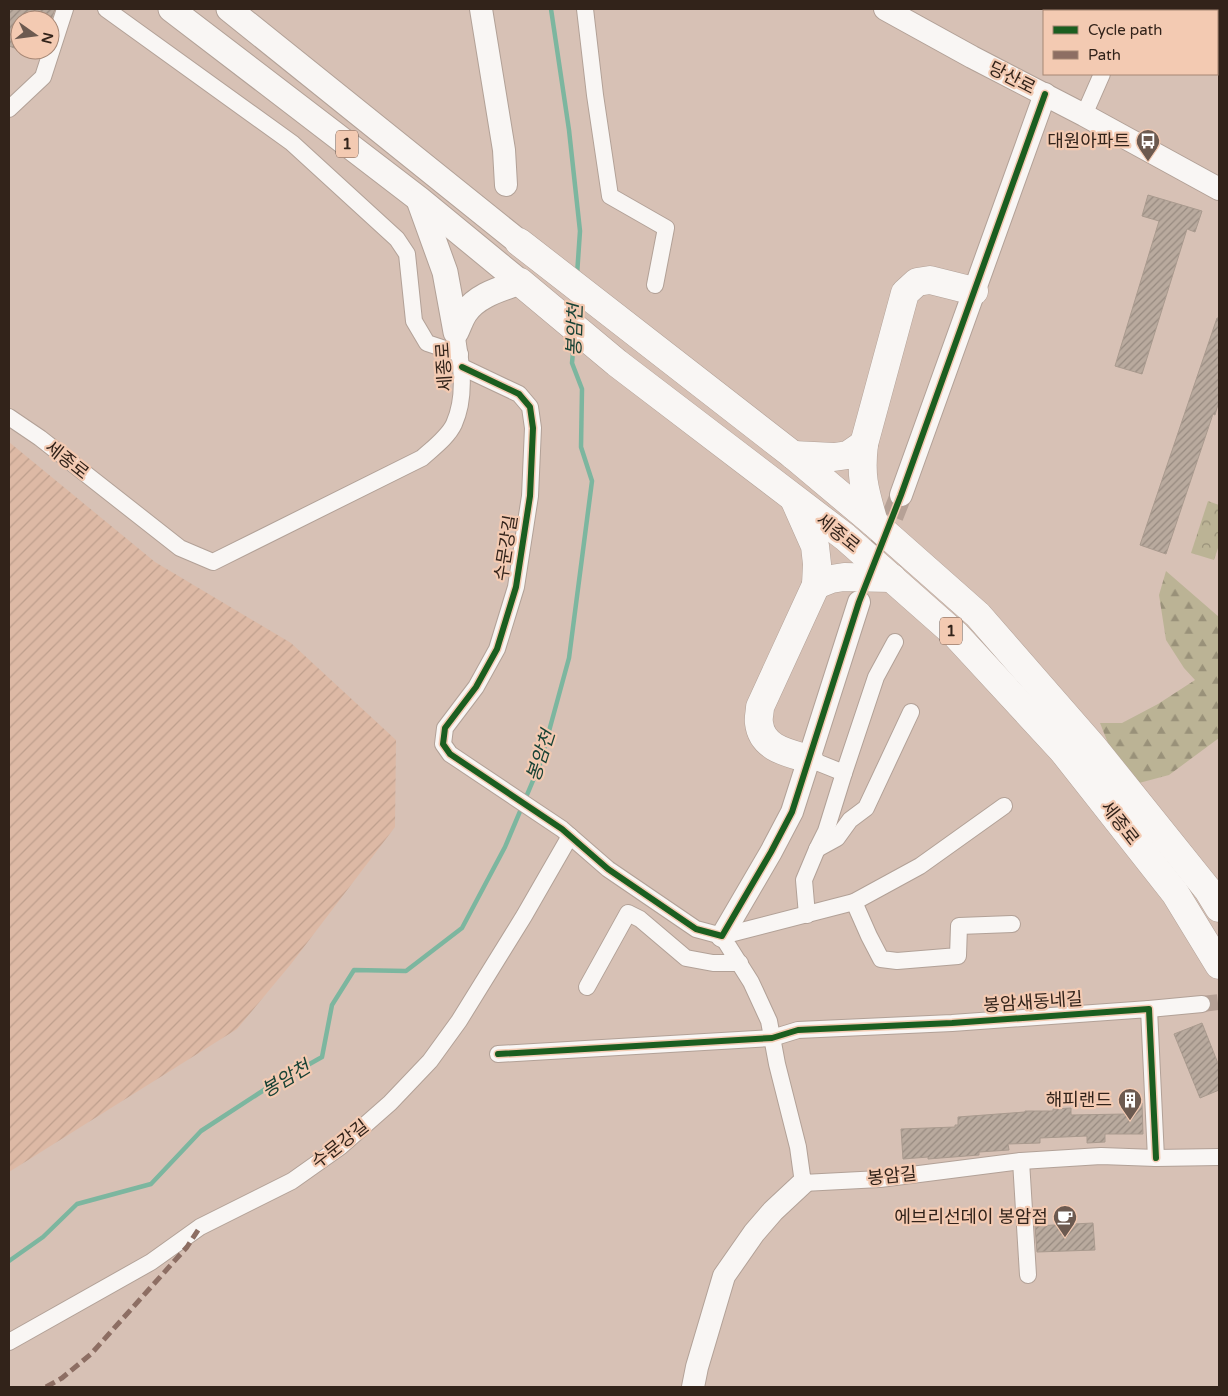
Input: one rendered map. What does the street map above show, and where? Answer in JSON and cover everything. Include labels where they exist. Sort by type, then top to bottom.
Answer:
[{"type":"highway","name":"세종로","points":[[519,242],[793,455],[874,523],[978,615],[1094,748],[1208,890],[1219,908]]},
{"type":"highway","points":[[874,523],[863,485],[864,444],[905,293],[917,282],[930,280],[974,291]]},
{"type":"highway","name":"세종로","points":[[520,282],[617,363],[846,538],[956,635],[1063,751],[1175,893],[1219,965]]},
{"type":"highway","points":[[793,455],[834,457],[848,455],[864,444]]},
{"type":"highway","points":[[793,497],[815,546],[817,564],[816,585],[760,707],[759,725],[766,740],[777,750],[809,759]]},
{"type":"highway","points":[[816,585],[831,579],[844,577],[892,578]]},
{"type":"main road","name":"세종로","points":[[171,9],[419,199],[520,282]]},
{"type":"main road","name":"세종로","points":[[229,9],[519,242]]},
{"type":"main road","points":[[419,199],[445,272],[459,351]]},
{"type":"main road","points":[[459,351],[464,314],[475,302],[489,294],[520,282]]},
{"type":"street","points":[[9,109],[43,77],[65,9]]},
{"type":"street","name":"수문강길","points":[[9,1342],[151,1262],[200,1227],[292,1181],[340,1147],[390,1103],[430,1061],[459,1021],[524,916],[566,833],[450,754],[443,744],[445,728],[476,687],[497,649],[516,587],[530,496],[533,428],[530,406],[519,394],[459,351],[427,343],[414,321],[406,254],[397,239],[292,143],[106,9]]},
{"type":"street","points":[[481,9],[504,150],[506,185]]},
{"type":"street","points":[[585,9],[610,196],[666,228],[655,285]]},
{"type":"street","name":"당산로","points":[[885,9],[972,57],[1084,114],[1219,190]]},
{"type":"street","points":[[1084,114],[1102,75]]},
{"type":"street","points":[[900,496],[1045,94]]},
{"type":"street","name":"세종로","points":[[9,417],[40,438],[180,548],[213,562],[422,458],[441,441],[454,425],[461,399],[459,351]]},
{"type":"street","points":[[722,936],[772,852],[788,820],[859,602]]},
{"type":"street","points":[[807,914],[804,880],[826,832],[876,677],[895,642]]},
{"type":"street","points":[[817,849],[836,838],[850,820],[866,808],[911,712]]},
{"type":"street","points":[[809,759],[844,773]]},
{"type":"street","points":[[566,833],[608,869],[696,929],[722,936],[854,902],[920,866],[1004,806]]},
{"type":"street","points":[[854,902],[868,936],[881,959],[897,962],[958,956],[959,926],[1012,924]]},
{"type":"street","points":[[587,987],[628,913],[640,919],[686,958],[713,963],[740,963]]},
{"type":"street","points":[[693,1387],[697,1367],[724,1276],[754,1233],[773,1211],[803,1182],[798,1147],[769,1021],[751,982],[722,936]]},
{"type":"street","name":"봉암새동네길","points":[[498,1054],[772,1038],[798,1030],[952,1023],[1202,1004]]},
{"type":"street","points":[[1149,1009],[1156,1158]]},
{"type":"street","name":"봉암길","points":[[803,1182],[880,1179],[1020,1161],[1101,1156],[1156,1158],[1219,1157]]},
{"type":"street","points":[[1020,1161],[1028,1275]]},
{"type":"shaded area","points":[[9,442],[155,562],[291,643],[396,740],[395,827],[291,964],[237,1029],[9,1172]]},
{"type":"green space","points":[[1208,501],[1219,505],[1219,545],[1214,560],[1191,553]]},
{"type":"green space","points":[[1166,571],[1219,617],[1219,738],[1169,775],[1139,783],[1112,753],[1100,723],[1122,723],[1158,704],[1195,680],[1184,668],[1166,640],[1159,595]]},
{"type":"building","points":[[9,9],[55,9],[10,10],[9,46]]},
{"type":"building","points":[[1148,195],[1202,211],[1195,232],[1187,229],[1142,374],[1115,366],[1159,221],[1142,216]]},
{"type":"building","points":[[1217,318],[1219,318],[1219,401],[1166,554],[1140,545]]},
{"type":"building","points":[[1202,1023],[1219,1066],[1219,1090],[1200,1098],[1174,1034]]},
{"type":"building","points":[[1142,1103],[1143,1134],[1105,1134],[1105,1142],[1087,1143],[1087,1136],[1040,1138],[1040,1143],[1008,1144],[1009,1150],[979,1152],[979,1155],[903,1159],[901,1129],[955,1127],[955,1125],[958,1125],[958,1117],[1025,1111],[1053,1111],[1053,1109],[1071,1108],[1071,1115],[1126,1114],[1125,1104]]},
{"type":"building","name":"에브리선데이 봉암점","points":[[1093,1223],[1095,1250],[1037,1252],[1035,1226]]},
{"type":"waterway","name":"봉암천","points":[[551,9],[569,130],[580,231],[577,275]]},
{"type":"waterway","name":"봉암천","points":[[575,315],[576,298]]},
{"type":"waterway","name":"봉암천","points":[[9,1261],[43,1237],[77,1204],[151,1184],[201,1131],[267,1088],[322,1057],[332,1005],[354,970],[406,971],[462,928],[505,847],[540,764],[569,658],[592,481],[581,447],[582,389],[572,363],[574,341]]},
{"type":"tunnel","points":[[868,578],[901,495]]},
{"type":"tunnel","points":[[1202,1004],[1219,1002]]},
{"type":"marked path","points":[[46,1387],[62,1378],[91,1354],[187,1247],[200,1227]]},
{"type":"cycle path","points":[[462,367],[519,394],[530,407],[533,428],[530,496],[516,587],[497,649],[476,687],[445,728],[443,744],[450,754],[562,829],[608,869],[696,929],[722,936],[792,812],[859,602],[901,495],[1045,94]]},
{"type":"cycle path","points":[[498,1054],[772,1038],[798,1030],[952,1023],[1149,1009],[1156,1158]]},
{"type":"place","name":"대원아파트","points":[[1148,162]]},
{"type":"place","name":"해피랜드","points":[[1130,1121]]},
{"type":"place","name":"에브리선데이 봉암점","points":[[1065,1238]]}]
